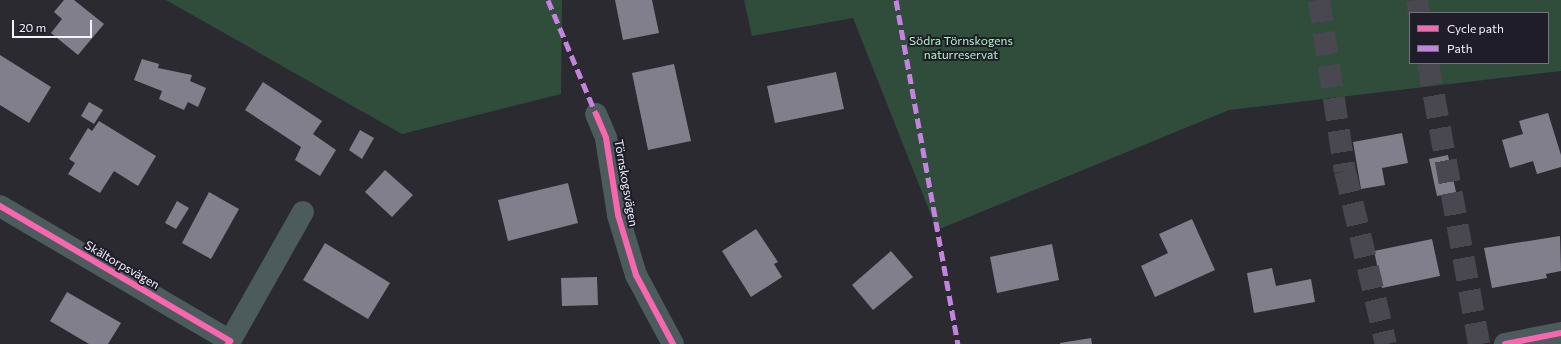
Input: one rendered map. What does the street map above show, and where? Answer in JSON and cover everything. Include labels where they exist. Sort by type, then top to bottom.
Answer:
[{"type":"street","name":"Törnskogsvägen","points":[[596,114],[606,138],[618,216],[636,275],[673,344]]},
{"type":"street","name":"Skältorpsvägen","points":[[0,206],[229,343],[303,212]]},
{"type":"street","points":[[1505,344],[1561,333]]},
{"type":"green space","points":[[166,0],[562,0],[561,94],[402,134]]},
{"type":"green space","name":"Södra Törnskogens naturreservat","points":[[744,0],[1561,0],[1561,71],[1229,110],[937,230],[853,18],[752,36]]},
{"type":"building","points":[[64,0],[74,0],[104,24],[78,55],[51,33],[62,19],[54,12]]},
{"type":"building","points":[[615,0],[652,0],[659,33],[623,40]]},
{"type":"building","points":[[0,55],[51,87],[29,123],[0,105]]},
{"type":"building","points":[[142,59],[159,64],[158,68],[192,75],[190,81],[206,88],[198,107],[188,102],[184,110],[159,99],[162,91],[134,80]]},
{"type":"building","points":[[674,64],[691,141],[648,150],[632,73]]},
{"type":"building","points":[[836,72],[844,109],[775,123],[767,86]]},
{"type":"building","points":[[263,82],[322,121],[313,134],[336,150],[320,176],[295,160],[301,147],[245,110]]},
{"type":"building","points":[[89,102],[103,110],[94,124],[81,116]]},
{"type":"building","points":[[1548,113],[1561,155],[1561,167],[1537,174],[1533,161],[1510,168],[1502,140],[1523,134],[1519,121]]},
{"type":"building","points":[[99,121],[156,156],[138,186],[114,171],[100,193],[68,174],[75,163],[69,159],[88,128],[92,131]]},
{"type":"building","points":[[360,130],[374,138],[362,159],[349,150]]},
{"type":"building","points":[[1402,133],[1408,163],[1382,168],[1385,185],[1361,189],[1353,142]]},
{"type":"building","points":[[1448,155],[1456,192],[1437,196],[1429,159]]},
{"type":"building","points":[[385,170],[413,195],[392,217],[365,192]]},
{"type":"building","points":[[568,183],[578,223],[508,241],[498,200]]},
{"type":"building","points":[[209,192],[239,209],[211,259],[182,243]]},
{"type":"building","points":[[177,201],[189,208],[176,229],[165,223]]},
{"type":"building","points":[[1192,219],[1215,270],[1155,297],[1141,266],[1168,253],[1159,234]]},
{"type":"building","points":[[756,229],[778,262],[774,264],[782,277],[751,297],[722,251]]},
{"type":"building","points":[[1560,236],[1561,271],[1546,274],[1547,278],[1492,288],[1484,248]]},
{"type":"building","points":[[1432,239],[1440,276],[1382,288],[1374,251]]},
{"type":"building","points":[[325,243],[390,283],[368,319],[303,280]]},
{"type":"building","points":[[1052,244],[1059,280],[997,293],[990,257]]},
{"type":"building","points":[[891,251],[913,277],[873,310],[852,285]]},
{"type":"building","points":[[1272,268],[1276,286],[1311,279],[1315,302],[1254,313],[1247,273]]},
{"type":"building","points":[[597,277],[598,305],[562,306],[561,278]]},
{"type":"building","points":[[67,292],[121,323],[108,344],[89,344],[50,321]]},
{"type":"building","points":[[1091,338],[1092,344],[1060,344],[1060,343]]},
{"type":"tunnel","points":[[1319,0],[1345,171],[1386,344]]},
{"type":"tunnel","points":[[1417,0],[1419,12]]},
{"type":"tunnel","points":[[1428,64],[1479,344]]},
{"type":"marked path","points":[[548,0],[596,114]]},
{"type":"marked path","points":[[896,0],[958,344]]},
{"type":"cycle path","points":[[596,114],[606,138],[618,215],[636,275],[673,344]]},
{"type":"cycle path","points":[[0,206],[230,341],[228,344]]},
{"type":"cycle path","points":[[1505,344],[1561,333]]}]
